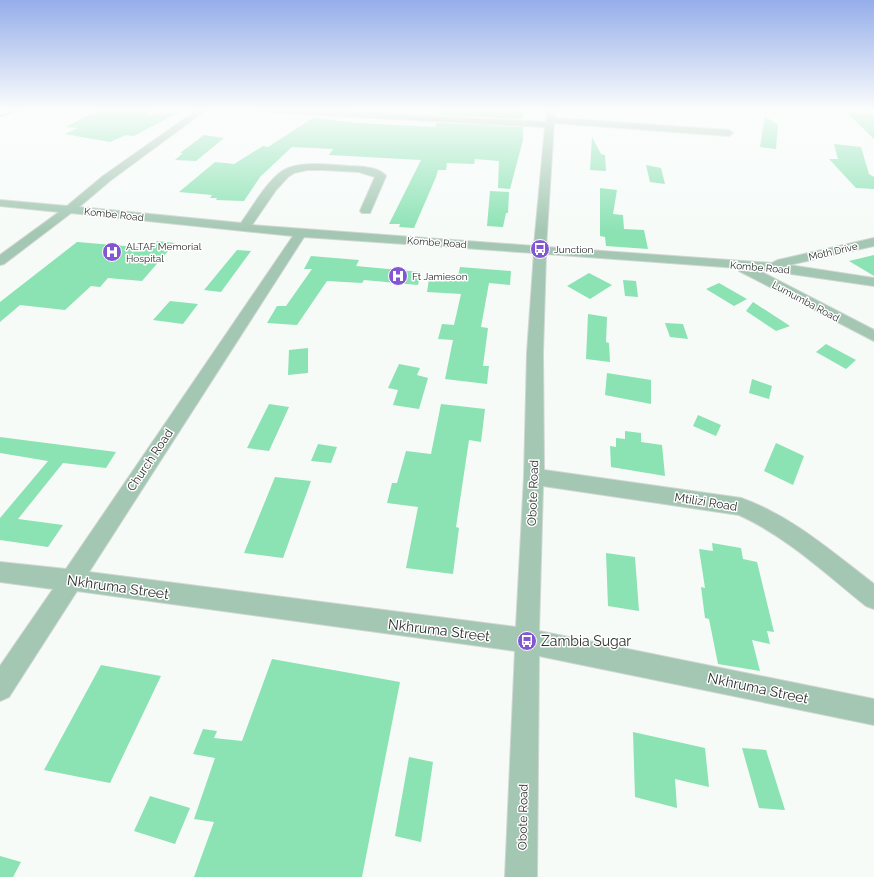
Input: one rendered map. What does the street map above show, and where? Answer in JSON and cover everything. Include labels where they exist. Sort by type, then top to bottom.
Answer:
[{"type":"street","points":[[0,261],[68,210],[107,178],[145,151]]},
{"type":"street","name":"Obote Road","points":[[521,877],[527,641],[534,476],[535,353],[540,249],[547,151]]},
{"type":"street","points":[[244,227],[280,178],[290,171],[310,167],[357,169],[372,171],[381,176],[366,211]]},
{"type":"street","name":"Kombe Road","points":[[0,203],[301,233],[768,266],[874,282]]},
{"type":"street","name":"Church Road","points":[[0,688],[301,233]]},
{"type":"street","name":"Moth Drive","points":[[768,266],[874,242]]},
{"type":"street","name":"Lumumba Road","points":[[738,265],[874,336]]},
{"type":"street","name":"Mtilizi Road","points":[[534,476],[742,507],[766,518],[788,531],[874,598]]},
{"type":"street","name":"Nkhruma Street","points":[[0,572],[71,580],[527,641],[874,712]]},
{"type":"building","points":[[183,151],[208,151],[196,161],[175,160],[183,153],[180,153]]},
{"type":"building","points":[[255,151],[288,151],[260,177],[244,201],[216,200],[217,198],[210,198],[212,195],[179,192],[215,162],[234,164]]},
{"type":"building","points":[[332,151],[520,151],[510,189],[498,188],[499,161],[475,159],[474,164],[447,163],[446,170],[438,170],[414,228],[399,227],[400,224],[389,224],[421,160],[329,155]]},
{"type":"building","points":[[591,151],[599,151],[601,154],[605,155],[606,171],[590,170]]},
{"type":"building","points":[[836,151],[862,151],[869,174],[874,177],[874,189],[856,188],[829,159],[838,159]]},
{"type":"building","points":[[646,165],[661,168],[665,184],[650,182]]},
{"type":"building","points":[[600,188],[617,190],[613,214],[623,215],[624,229],[644,230],[648,249],[606,246],[605,237],[600,236]]},
{"type":"building","points":[[490,191],[509,192],[508,213],[506,213],[503,227],[487,226]]},
{"type":"building","points":[[157,241],[175,243],[142,281],[108,278],[100,287],[91,286],[65,310],[20,305],[0,322],[0,302],[77,242],[150,248]]},
{"type":"building","points":[[237,250],[251,251],[221,292],[204,290]]},
{"type":"building","points":[[874,255],[874,276],[849,261]]},
{"type":"building","points":[[311,256],[359,260],[356,266],[421,272],[418,285],[364,280],[362,283],[327,281],[297,325],[267,323],[277,306],[286,306],[312,269],[304,269]]},
{"type":"building","points":[[460,267],[511,271],[510,285],[489,283],[481,327],[488,328],[483,366],[489,366],[487,384],[445,379],[453,340],[438,339],[442,324],[454,325],[461,294],[427,292],[429,279],[457,281]]},
{"type":"building","points":[[589,273],[612,285],[590,299],[567,286]]},
{"type":"building","points":[[623,280],[636,281],[638,297],[625,296]]},
{"type":"building","points":[[719,283],[747,299],[734,306],[706,289]]},
{"type":"building","points":[[170,301],[198,304],[183,324],[153,320]]},
{"type":"building","points":[[753,302],[790,326],[776,331],[746,311]]},
{"type":"building","points":[[588,314],[607,317],[606,342],[609,343],[610,362],[586,359]]},
{"type":"building","points":[[665,323],[683,324],[688,339],[670,337]]},
{"type":"building","points":[[826,344],[856,360],[846,369],[816,352]]},
{"type":"building","points":[[308,348],[308,373],[288,375],[289,350]]},
{"type":"building","points":[[399,364],[420,368],[417,375],[428,378],[419,409],[393,405],[398,390],[388,388]]},
{"type":"building","points":[[607,373],[651,380],[651,404],[605,395]]},
{"type":"building","points":[[752,379],[772,386],[769,399],[749,393]]},
{"type":"building","points":[[269,404],[289,407],[269,451],[247,448]]},
{"type":"building","points":[[441,404],[485,409],[481,442],[469,440],[456,527],[459,528],[453,574],[406,568],[418,507],[387,503],[392,483],[397,483],[406,451],[431,454]]},
{"type":"building","points":[[698,415],[721,425],[716,436],[693,426]]},
{"type":"building","points":[[625,431],[641,433],[641,442],[662,445],[665,476],[611,467],[610,446],[616,447],[616,438],[625,439]]},
{"type":"building","points":[[0,437],[116,452],[106,468],[63,463],[18,519],[63,525],[48,547],[0,540],[0,518],[48,461],[0,453]]},
{"type":"building","points":[[776,443],[804,456],[793,485],[764,471]]},
{"type":"building","points":[[318,444],[337,447],[331,463],[311,461]]},
{"type":"building","points":[[275,477],[311,481],[283,558],[244,553]]},
{"type":"building","points":[[712,543],[741,548],[743,559],[757,562],[774,632],[767,631],[770,644],[752,640],[760,671],[718,664],[709,619],[705,618],[701,587],[705,588],[699,549],[713,551]]},
{"type":"building","points":[[606,553],[635,557],[639,611],[608,606]]},
{"type":"building","points":[[272,659],[400,682],[362,877],[194,877],[214,822],[194,819],[215,758],[193,754],[203,729],[217,731],[214,738],[242,741]]},
{"type":"building","points":[[101,665],[161,676],[110,783],[44,770]]},
{"type":"building","points":[[633,732],[705,748],[709,787],[675,779],[677,808],[635,797]]},
{"type":"building","points":[[742,748],[766,750],[785,810],[759,808]]},
{"type":"building","points":[[409,757],[433,762],[421,842],[395,836]]},
{"type":"building","points":[[150,796],[190,808],[175,844],[134,831]]},
{"type":"building","points":[[0,856],[21,862],[13,877],[0,877]]},
{"type":"place","name":"Junction","points":[[540,249]]},
{"type":"place","name":"ALTAF Memorial Hospital","points":[[112,252]]},
{"type":"place","name":"Ft Jamieson","points":[[398,276]]},
{"type":"place","name":"Zambia Sugar","points":[[527,641]]}]
